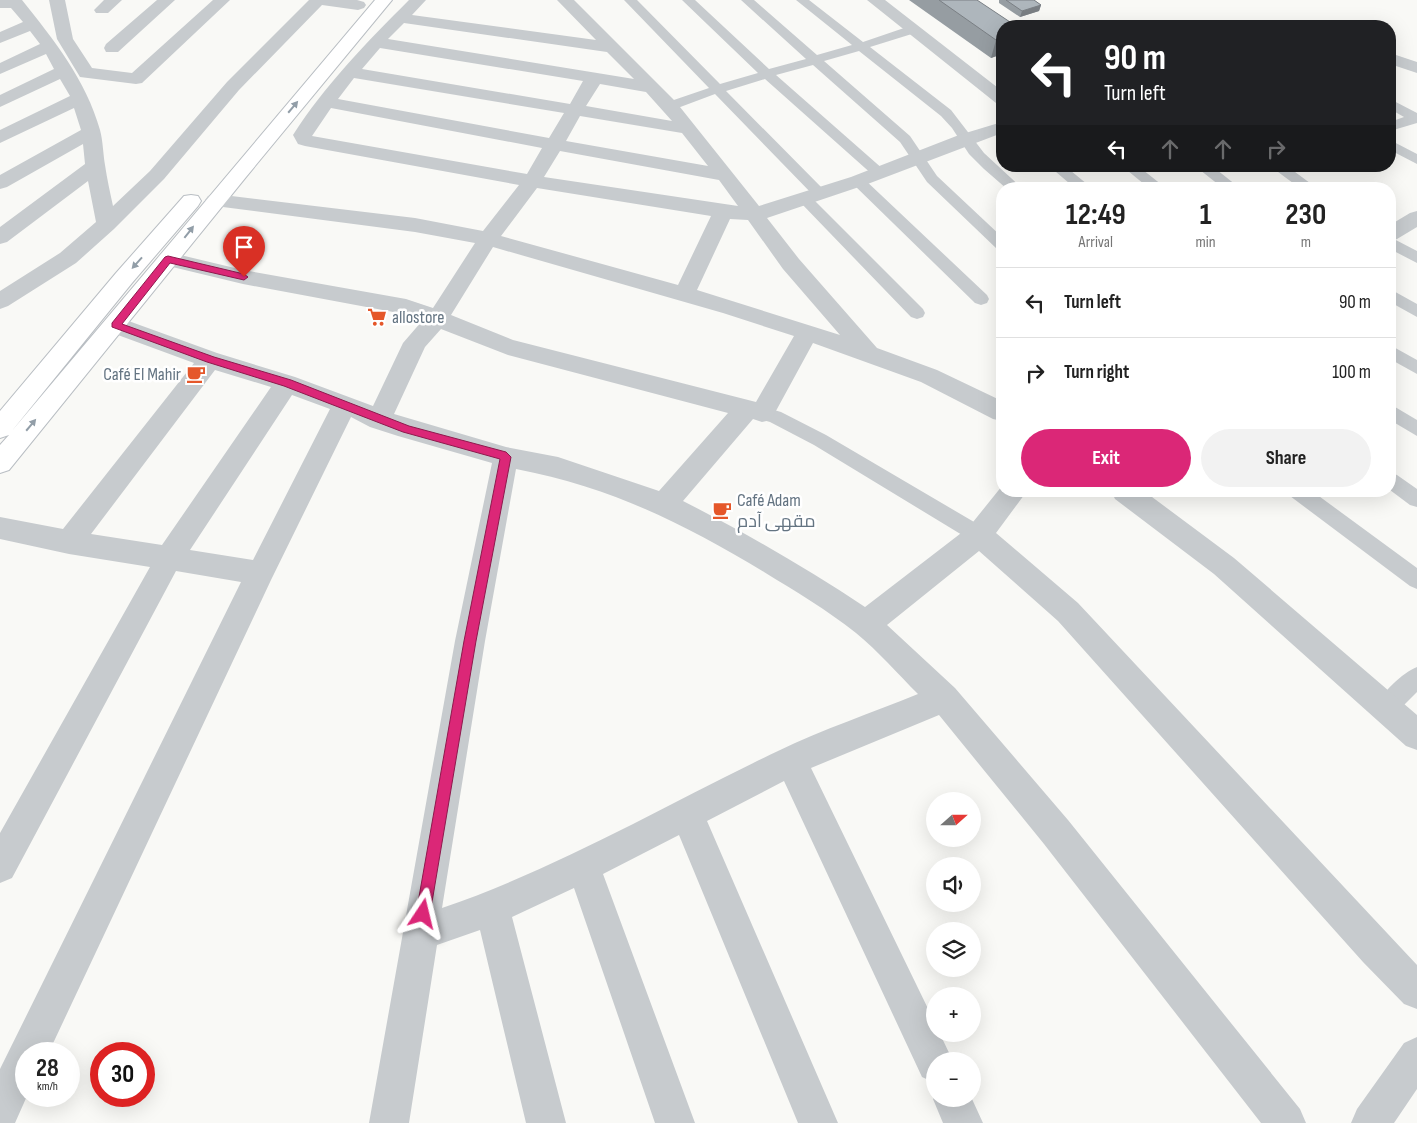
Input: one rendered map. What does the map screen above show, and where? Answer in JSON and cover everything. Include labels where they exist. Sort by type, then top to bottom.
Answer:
[{"type":"main road","points":[[0,463],[115,325],[215,200],[384,0]]},
{"type":"main road","points":[[0,428],[124,278],[360,3]]},
{"type":"street","points":[[0,38],[55,0],[65,39],[86,73],[136,79],[222,0]]},
{"type":"street","points":[[112,48],[167,0]]},
{"type":"street","points":[[0,301],[68,258],[107,224],[157,175],[233,86],[317,0],[360,3]]},
{"type":"street","points":[[418,0],[376,42],[350,72],[304,130],[302,135],[305,140],[532,181],[724,212],[754,214],[858,181],[917,157],[996,129]]},
{"type":"street","points":[[565,0],[614,48],[690,129],[791,264],[868,353]]},
{"type":"street","points":[[875,0],[996,94]]},
{"type":"street","points":[[0,3],[16,2],[50,46],[80,98],[92,132],[94,166],[107,224]]},
{"type":"street","points":[[400,18],[614,48]]},
{"type":"street","points":[[376,42],[649,87]]},
{"type":"street","points":[[0,69],[50,46]]},
{"type":"street","points":[[1396,60],[1417,68]]},
{"type":"street","points":[[0,102],[65,70]]},
{"type":"street","points":[[350,72],[690,129]]},
{"type":"street","points":[[379,420],[415,343],[437,319],[488,239],[532,181],[595,77]]},
{"type":"street","points":[[0,137],[80,98]]},
{"type":"street","points":[[328,102],[416,120],[724,175]]},
{"type":"street","points":[[0,183],[92,132]]},
{"type":"street","points":[[0,237],[94,166]]},
{"type":"street","points":[[215,200],[415,225],[488,239],[684,294],[808,332],[929,376],[996,409]]},
{"type":"street","points":[[684,294],[724,212]]},
{"type":"street","points":[[1396,230],[1417,218]]},
{"type":"street","points":[[168,259],[244,277],[406,307],[423,312],[508,347],[755,410]]},
{"type":"street","points":[[115,325],[210,360],[287,383],[345,404],[379,420],[439,439],[506,457],[558,467],[600,480],[664,504],[736,541],[800,578],[866,624],[944,698],[1056,832],[1286,1123]]},
{"type":"street","points":[[664,504],[755,410],[808,332]]},
{"type":"street","points":[[69,542],[210,360]]},
{"type":"street","points":[[0,866],[169,558],[287,383]]},
{"type":"street","points":[[33,1042],[260,573],[345,404]]},
{"type":"street","points":[[388,1123],[470,641],[506,457]]},
{"type":"street","points":[[866,624],[979,535],[1009,497]]},
{"type":"street","points":[[1132,497],[1224,566],[1417,736]]},
{"type":"street","points":[[0,528],[69,542],[260,573]]},
{"type":"street","points":[[979,535],[1022,570],[1068,612],[1417,991]]},
{"type":"street","points":[[420,934],[492,908],[583,866],[791,761],[944,698]]},
{"type":"street","points":[[791,761],[929,1052]]},
{"type":"street","points":[[687,814],[818,1123]]},
{"type":"street","points":[[583,866],[675,1123]]},
{"type":"street","points":[[492,908],[546,1123]]},
{"type":"street","points":[[1371,1123],[1417,1056]]},
{"type":"street","points":[[0,1111],[15,1080]]},
{"type":"street","points":[[956,1107],[963,1123]]},
{"type":"lane","points":[[630,0],[719,89],[812,197],[917,313]]},
{"type":"lane","points":[[688,0],[768,75],[879,173]]},
{"type":"lane","points":[[746,0],[905,139],[932,179],[996,239]]},
{"type":"lane","points":[[802,0],[956,121],[966,139],[983,161],[1008,182]]},
{"type":"lane","points":[[670,106],[719,89],[862,48],[911,30]]},
{"type":"lane","points":[[1396,106],[1416,118]]},
{"type":"lane","points":[[1396,125],[1416,118]]},
{"type":"lane","points":[[1396,148],[1417,160]]},
{"type":"lane","points":[[1064,172],[1077,182]]},
{"type":"lane","points":[[1137,172],[1151,182]]},
{"type":"lane","points":[[1210,172],[1224,182]]},
{"type":"lane","points":[[1290,172],[1302,182]]},
{"type":"lane","points":[[858,181],[981,299]]},
{"type":"lane","points":[[1396,246],[1417,258]]},
{"type":"lane","points":[[1396,298],[1417,311]]},
{"type":"lane","points":[[1396,355],[1417,368]]},
{"type":"lane","points":[[755,410],[775,417],[820,440],[979,535]]},
{"type":"lane","points":[[1396,415],[1417,430]]},
{"type":"lane","points":[[1396,484],[1417,500]]},
{"type":"lane","points":[[1305,497],[1417,580]]},
{"type":"lane","points":[[1385,708],[1417,677]]},
{"type":"building","points":[[939,0],[977,0],[1007,20],[996,20],[996,40]]},
{"type":"building","points":[[1006,0],[1034,0],[1041,5],[1022,11]]},
{"type":"place","name":"allostore","points":[[377,317]]},
{"type":"place","name":"Café El Mahir","points":[[196,374]]},
{"type":"place","name":"Café Adam مقهى آدم","points":[[722,510]]},
{"type":"route","points":[[244,277],[168,259],[115,325],[210,360],[287,383],[345,404],[379,420],[407,430],[506,457],[470,641],[423,914]]}]
